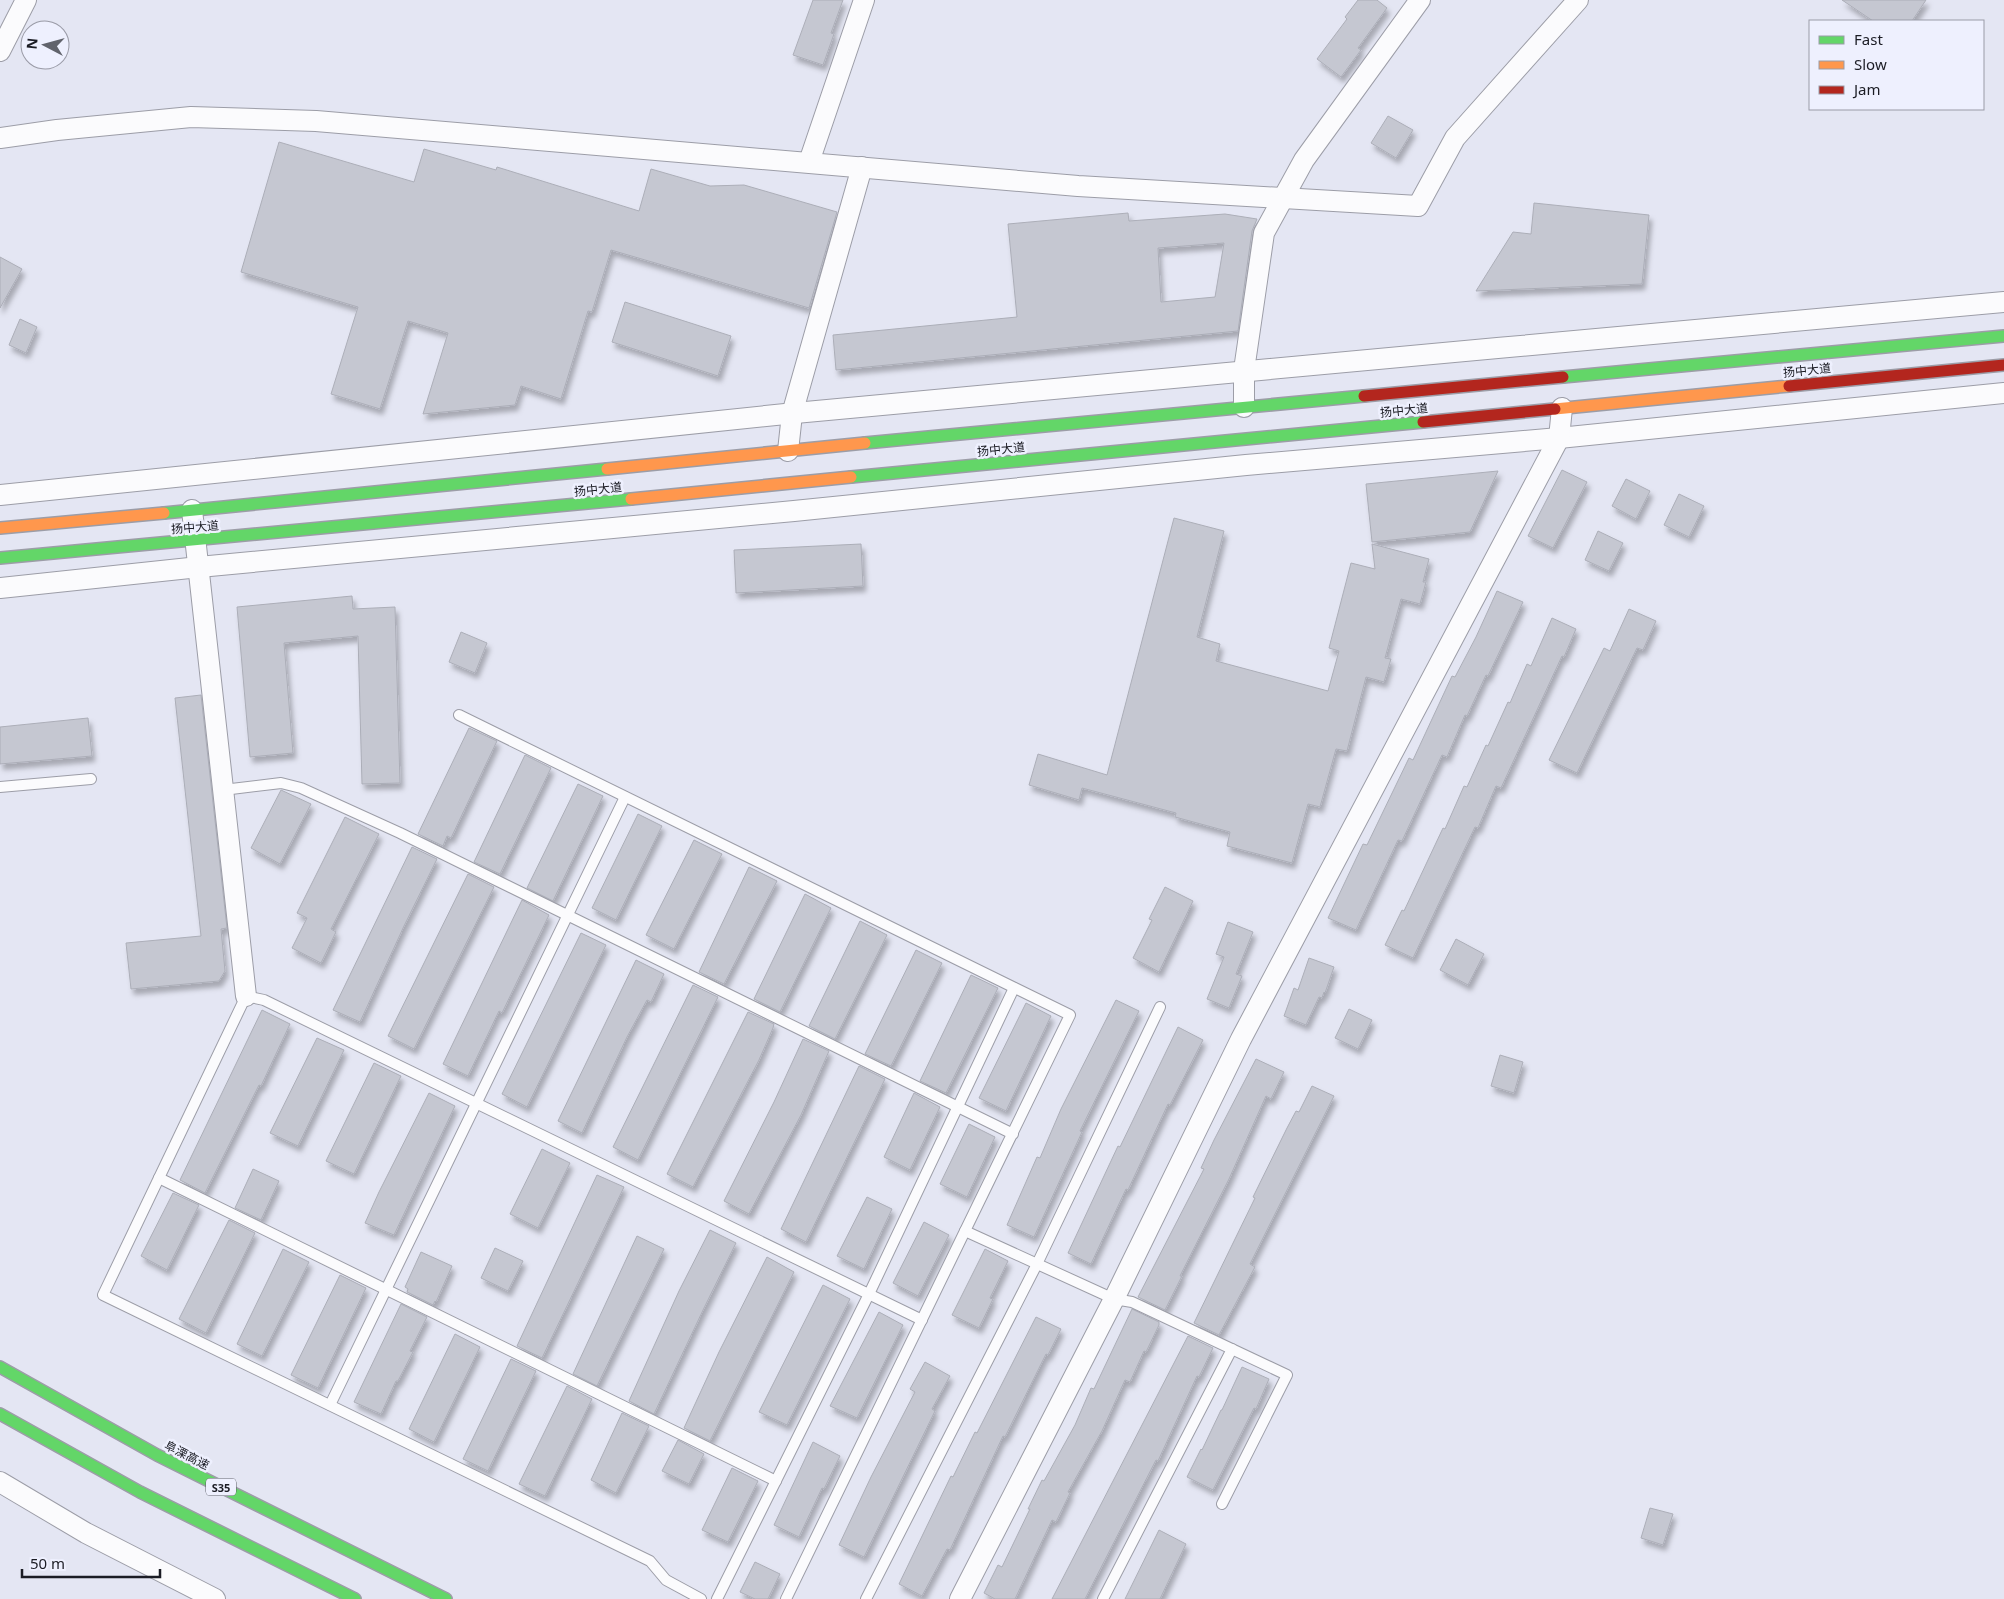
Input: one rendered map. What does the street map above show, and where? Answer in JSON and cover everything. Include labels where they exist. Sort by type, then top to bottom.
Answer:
[{"type":"main road","name":"扬中大道","points":[[0,558],[395,522],[790,479],[1244,425],[1559,377],[2004,336]]},
{"type":"main road","name":"扬中大道","points":[[0,528],[192,510],[392,500],[788,455],[1244,425],[2004,365]]},
{"type":"main road","points":[[1559,377],[1561,400]]},
{"type":"main road","points":[[392,500],[395,522]]},
{"type":"main road","name":"阜溧高速","points":[[0,1367],[157,1456],[446,1599]]},
{"type":"main road","points":[[0,1414],[140,1492],[356,1599]]},
{"type":"street","points":[[0,51],[26,0]]},
{"type":"street","points":[[809,162],[864,0]]},
{"type":"street","points":[[1244,425],[1244,370],[1264,234],[1304,160],[1420,0]]},
{"type":"street","points":[[0,138],[56,130],[191,117],[316,120],[1078,186],[1418,206],[1455,138],[1578,0]]},
{"type":"street","points":[[788,455],[792,414],[862,167]]},
{"type":"street","points":[[0,495],[1244,370],[2004,302]]},
{"type":"street","points":[[0,588],[199,566],[784,512],[1246,465],[1559,438],[2004,393]]},
{"type":"street","points":[[960,1599],[1114,1298],[1241,1039],[1559,438],[1561,400]]},
{"type":"street","points":[[192,510],[246,996]]},
{"type":"street","points":[[0,1482],[86,1533],[215,1599]]},
{"type":"lane","points":[[459,715],[1070,1015],[786,1599]]},
{"type":"lane","points":[[0,787],[91,779]]},
{"type":"lane","points":[[224,790],[281,782],[301,788],[400,833],[1013,1134]]},
{"type":"lane","points":[[330,1405],[625,797]]},
{"type":"lane","points":[[717,1599],[869,1294],[1014,988]]},
{"type":"lane","points":[[701,1599],[666,1580],[650,1561],[103,1295],[246,996],[264,1000],[922,1320]]},
{"type":"lane","points":[[866,1599],[1037,1264],[1160,1007]]},
{"type":"lane","points":[[159,1178],[776,1481]]},
{"type":"lane","points":[[965,1231],[1114,1298],[1132,1302],[1287,1375],[1222,1504]]},
{"type":"lane","points":[[1103,1599],[1232,1349]]},
{"type":"building","points":[[813,0],[843,0],[831,33],[834,34],[823,65],[793,55]]},
{"type":"building","points":[[1358,0],[1377,0],[1387,8],[1358,48],[1361,50],[1341,77],[1317,59],[1347,19],[1345,17]]},
{"type":"building","points":[[1842,0],[1926,0],[1913,20],[1872,20]]},
{"type":"building","points":[[1388,116],[1413,130],[1396,158],[1371,143]]},
{"type":"building","points":[[279,142],[414,182],[424,149],[496,170],[497,167],[639,211],[651,169],[710,186],[744,185],[837,212],[809,308],[611,250],[592,312],[588,311],[561,399],[521,386],[515,405],[423,414],[448,333],[408,321],[380,409],[331,394],[358,307],[241,272]]},
{"type":"building","points":[[1534,203],[1649,215],[1642,284],[1476,291],[1513,232],[1531,234]]},
{"type":"building","points":[[1128,213],[1129,221],[1225,214],[1257,219],[1252,231],[1238,331],[836,370],[833,335],[1017,317],[1008,224]],"holes":[[[1224,243],[1215,297],[1161,302],[1158,248]]]},
{"type":"building","points":[[0,257],[22,269],[0,308]]},
{"type":"building","points":[[625,302],[731,336],[718,376],[612,342]]},
{"type":"building","points":[[20,319],[37,327],[26,353],[9,345]]},
{"type":"building","points":[[1562,470],[1587,482],[1553,548],[1528,536]]},
{"type":"building","points":[[1498,471],[1470,532],[1372,542],[1366,484]]},
{"type":"building","points":[[1626,479],[1650,491],[1636,519],[1612,506]]},
{"type":"building","points":[[1679,494],[1704,506],[1689,537],[1664,525]]},
{"type":"building","points":[[1174,518],[1224,531],[1197,637],[1220,644],[1216,661],[1328,691],[1339,651],[1329,648],[1351,563],[1375,569],[1372,544],[1429,559],[1423,582],[1426,582],[1420,604],[1401,599],[1385,658],[1391,659],[1384,682],[1366,677],[1347,751],[1336,749],[1320,807],[1308,804],[1292,863],[1227,846],[1230,832],[1175,817],[1176,813],[1082,788],[1079,800],[1029,785],[1038,754],[1107,775]]},
{"type":"building","points":[[1598,531],[1623,543],[1609,571],[1585,560]]},
{"type":"building","points":[[861,544],[863,586],[736,593],[734,550]]},
{"type":"building","points":[[1497,591],[1523,602],[1488,676],[1486,675],[1467,716],[1465,715],[1447,757],[1442,755],[1402,841],[1398,840],[1356,930],[1328,918],[1363,844],[1367,845],[1409,758],[1413,760],[1452,676],[1455,677]]},
{"type":"building","points":[[352,596],[353,609],[395,607],[400,783],[362,784],[358,636],[284,643],[293,753],[250,757],[237,607]]},
{"type":"building","points":[[1629,609],[1656,621],[1643,650],[1637,648],[1577,773],[1549,760],[1604,648],[1610,651]]},
{"type":"building","points":[[1552,618],[1576,629],[1501,788],[1496,786],[1478,828],[1475,827],[1413,958],[1385,945],[1402,910],[1404,911],[1443,828],[1445,829],[1464,786],[1467,787],[1508,702],[1510,703],[1527,664],[1531,666]]},
{"type":"building","points":[[461,632],[487,643],[475,673],[449,662]]},
{"type":"building","points":[[201,695],[227,928],[221,929],[225,971],[219,981],[131,989],[126,943],[201,936],[175,698]]},
{"type":"building","points":[[88,718],[92,756],[0,764],[0,727]]},
{"type":"building","points":[[469,728],[497,741],[451,838],[447,836],[443,846],[418,834]]},
{"type":"building","points":[[525,755],[551,768],[500,874],[474,862]]},
{"type":"building","points":[[578,784],[603,796],[553,901],[527,888]]},
{"type":"building","points":[[281,790],[311,804],[280,864],[251,848]]},
{"type":"building","points":[[638,814],[662,826],[616,920],[592,908]]},
{"type":"building","points":[[345,817],[379,834],[331,929],[336,932],[321,963],[292,948],[307,918],[297,913]]},
{"type":"building","points":[[694,840],[722,854],[674,949],[646,935]]},
{"type":"building","points":[[412,847],[437,859],[360,1022],[333,1010]]},
{"type":"building","points":[[749,867],[777,881],[724,984],[699,972]]},
{"type":"building","points":[[468,874],[494,887],[414,1049],[388,1036]]},
{"type":"building","points":[[1165,887],[1193,901],[1159,972],[1133,958],[1152,920],[1149,919]]},
{"type":"building","points":[[805,894],[831,908],[780,1012],[754,999]]},
{"type":"building","points":[[522,900],[549,915],[502,1013],[499,1011],[468,1076],[443,1064]]},
{"type":"building","points":[[860,921],[887,935],[835,1039],[809,1026]]},
{"type":"building","points":[[1228,922],[1253,932],[1236,974],[1242,976],[1229,1008],[1207,999],[1224,957],[1216,954]]},
{"type":"building","points":[[581,933],[606,945],[527,1107],[502,1094]]},
{"type":"building","points":[[1456,939],[1484,954],[1468,985],[1440,970]]},
{"type":"building","points":[[916,950],[942,963],[891,1066],[865,1054]]},
{"type":"building","points":[[1309,958],[1334,967],[1325,993],[1322,998],[1319,997],[1306,1025],[1284,1016],[1294,988],[1298,990]]},
{"type":"building","points":[[636,960],[664,974],[651,1002],[647,1000],[627,1037],[582,1133],[558,1121]]},
{"type":"building","points":[[971,975],[998,988],[946,1093],[920,1081]]},
{"type":"building","points":[[693,985],[718,997],[638,1160],[613,1147]]},
{"type":"building","points":[[1116,1000],[1139,1011],[1080,1131],[1082,1132],[1034,1237],[1007,1225],[1037,1157],[1040,1158],[1061,1109]]},
{"type":"building","points":[[1026,1003],[1051,1016],[1006,1111],[979,1098]]},
{"type":"building","points":[[1349,1009],[1372,1020],[1358,1049],[1335,1038]]},
{"type":"building","points":[[262,1010],[290,1024],[261,1086],[259,1085],[205,1193],[180,1180]]},
{"type":"building","points":[[748,1012],[774,1024],[773,1028],[759,1060],[693,1187],[667,1174]]},
{"type":"building","points":[[1178,1027],[1203,1040],[1170,1105],[1168,1104],[1091,1264],[1068,1253],[1118,1146],[1120,1147]]},
{"type":"building","points":[[317,1038],[344,1050],[298,1146],[270,1133]]},
{"type":"building","points":[[803,1039],[829,1051],[801,1115],[749,1214],[724,1201],[774,1102]]},
{"type":"building","points":[[1500,1055],[1523,1062],[1514,1093],[1491,1086]]},
{"type":"building","points":[[1256,1059],[1284,1072],[1271,1099],[1266,1096],[1229,1179],[1165,1310],[1138,1297],[1204,1169],[1201,1168],[1214,1140]]},
{"type":"building","points":[[374,1063],[401,1076],[354,1174],[326,1161]]},
{"type":"building","points":[[859,1066],[885,1079],[806,1242],[781,1229]]},
{"type":"building","points":[[1312,1086],[1334,1096],[1250,1264],[1255,1267],[1219,1335],[1194,1323],[1287,1128],[1296,1111],[1299,1112]]},
{"type":"building","points":[[429,1093],[455,1106],[394,1235],[365,1223]]},
{"type":"building","points":[[914,1093],[940,1107],[910,1170],[884,1157]]},
{"type":"building","points":[[969,1124],[995,1137],[967,1197],[940,1184]]},
{"type":"building","points":[[542,1149],[570,1163],[538,1228],[510,1214]]},
{"type":"building","points":[[253,1169],[279,1181],[261,1220],[235,1208]]},
{"type":"building","points":[[597,1175],[624,1187],[542,1358],[517,1346]]},
{"type":"building","points":[[173,1193],[199,1205],[167,1270],[141,1256]]},
{"type":"building","points":[[867,1197],[892,1209],[864,1269],[837,1256]]},
{"type":"building","points":[[229,1220],[255,1233],[206,1333],[179,1319]]},
{"type":"building","points":[[924,1222],[949,1235],[918,1296],[893,1283]]},
{"type":"building","points":[[710,1230],[736,1243],[654,1414],[629,1401],[679,1291]]},
{"type":"building","points":[[637,1236],[664,1249],[597,1386],[573,1374]]},
{"type":"building","points":[[495,1248],[523,1261],[508,1291],[481,1278]]},
{"type":"building","points":[[283,1249],[309,1262],[262,1356],[237,1344]]},
{"type":"building","points":[[985,1249],[1008,1261],[990,1298],[993,1299],[979,1328],[952,1315]]},
{"type":"building","points":[[421,1252],[452,1266],[433,1305],[407,1292],[408,1289],[405,1287]]},
{"type":"building","points":[[767,1257],[794,1272],[710,1441],[684,1428],[719,1352]]},
{"type":"building","points":[[340,1275],[366,1288],[318,1388],[291,1375]]},
{"type":"building","points":[[823,1285],[850,1299],[787,1425],[759,1412]]},
{"type":"building","points":[[401,1304],[427,1317],[410,1351],[413,1352],[398,1381],[396,1381],[381,1414],[354,1402]]},
{"type":"building","points":[[1132,1309],[1159,1322],[1159,1325],[1146,1352],[1144,1351],[1130,1382],[1125,1380],[1102,1431],[1068,1492],[1070,1493],[1056,1522],[1052,1520],[1015,1599],[995,1599],[984,1593],[998,1565],[1002,1567],[1042,1480],[1044,1481],[1075,1425],[1091,1388],[1094,1389]]},
{"type":"building","points":[[879,1312],[903,1325],[857,1418],[830,1406]]},
{"type":"building","points":[[1036,1317],[1061,1329],[1048,1355],[1046,1354],[1005,1437],[1003,1436],[950,1550],[947,1549],[922,1596],[899,1584],[951,1476],[953,1477],[975,1432],[977,1433]]},
{"type":"building","points":[[455,1334],[480,1347],[434,1442],[409,1429]]},
{"type":"building","points":[[1188,1336],[1213,1348],[1199,1377],[1197,1376],[1158,1461],[1156,1460],[1085,1599],[1052,1599]]},
{"type":"building","points":[[511,1359],[536,1371],[488,1471],[463,1459]]},
{"type":"building","points":[[925,1362],[950,1376],[932,1409],[935,1411],[864,1557],[839,1545],[871,1477],[915,1392],[910,1389]]},
{"type":"building","points":[[1242,1367],[1269,1379],[1256,1409],[1254,1408],[1213,1490],[1187,1477]]},
{"type":"building","points":[[567,1386],[592,1399],[545,1496],[519,1484]]},
{"type":"building","points":[[622,1413],[649,1426],[616,1493],[591,1480]]},
{"type":"building","points":[[678,1440],[704,1454],[689,1484],[662,1471]]},
{"type":"building","points":[[813,1442],[840,1456],[824,1489],[822,1488],[799,1537],[774,1525]]},
{"type":"building","points":[[732,1468],[758,1481],[728,1542],[702,1530]]},
{"type":"building","points":[[1650,1508],[1673,1514],[1663,1545],[1641,1538]]},
{"type":"building","points":[[1159,1530],[1186,1544],[1160,1599],[1125,1599]]},
{"type":"building","points":[[755,1562],[780,1574],[768,1599],[755,1599],[740,1592]]},
{"type":"traffic: fast","points":[[1563,377],[2004,336]]},
{"type":"traffic: fast","points":[[865,443],[1364,396]]},
{"type":"traffic: fast","points":[[851,477],[1423,422]]},
{"type":"traffic: fast","points":[[164,513],[607,469]]},
{"type":"traffic: fast","points":[[0,558],[631,499]]},
{"type":"traffic: fast","points":[[0,1367],[157,1455],[446,1599]]},
{"type":"traffic: fast","points":[[0,1414],[140,1492],[355,1599]]},
{"type":"traffic: slow","points":[[1555,409],[1789,386]]},
{"type":"traffic: slow","points":[[607,469],[865,443]]},
{"type":"traffic: slow","points":[[631,499],[851,477]]},
{"type":"traffic: slow","points":[[0,528],[164,513]]},
{"type":"traffic: jam","points":[[1789,386],[2004,365]]},
{"type":"traffic: jam","points":[[1364,396],[1563,377]]},
{"type":"traffic: jam","points":[[1423,422],[1555,409]]}]
